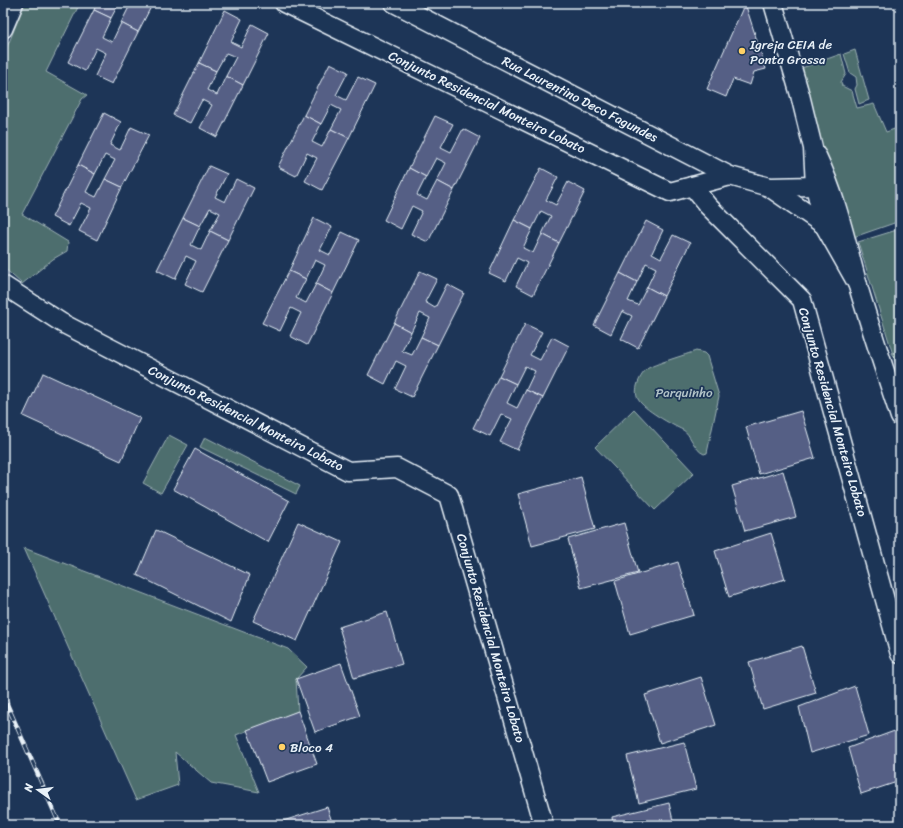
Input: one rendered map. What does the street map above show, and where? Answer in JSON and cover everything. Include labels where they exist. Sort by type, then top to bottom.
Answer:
[{"type":"street","points":[[3,29],[14,3]]},
{"type":"street","name":"Conjunto Residencial Monteiro Lobato","points":[[284,3],[670,192],[730,176]]},
{"type":"street","name":"Rua Laurentino Deco Fagundes","points":[[394,3],[730,176],[770,187],[814,186]]},
{"type":"street","points":[[773,3],[800,95],[813,148],[828,181],[844,230],[858,285],[900,417]]},
{"type":"street","points":[[813,148],[814,186],[824,225],[858,285]]},
{"type":"street","name":"Conjunto Residencial Monteiro Lobato","points":[[692,186],[708,206],[802,300],[900,654]]},
{"type":"street","points":[[814,186],[829,198],[844,230]]},
{"type":"street","name":"Rua Laurentino Deco Fagundes","points":[[770,187],[824,225]]},
{"type":"street","name":"Conjunto Residencial Monteiro Lobato","points":[[3,285],[62,323],[348,471],[397,468],[449,494],[544,825]]},
{"type":"green space","points":[[25,3],[80,3],[46,72],[87,95],[82,99],[22,214],[68,242],[67,251],[53,259],[22,284],[3,267],[3,57]]},
{"type":"green space","points":[[855,50],[869,100],[859,104],[855,89],[857,85],[856,77],[850,73],[844,54]]},
{"type":"green space","points":[[841,54],[846,74],[841,82],[842,86],[852,91],[857,108],[874,104],[886,132],[900,127],[900,221],[851,238],[796,70]]},
{"type":"green space","points":[[900,229],[900,377],[858,242]]},
{"type":"green space","name":"Parquinho","points":[[696,351],[704,353],[707,356],[719,396],[707,453],[704,454],[697,449],[686,432],[658,416],[641,403],[638,399],[636,391],[642,375],[650,367]]},
{"type":"green space","name":"Parquinho","points":[[634,409],[694,473],[655,510],[595,447]]},
{"type":"green space","points":[[169,435],[188,445],[161,493],[143,483]]},
{"type":"green space","points":[[205,437],[300,486],[296,494],[200,447]]},
{"type":"green space","points":[[24,548],[288,649],[307,667],[296,679],[298,711],[236,735],[259,792],[211,783],[175,752],[178,785],[136,800]]},
{"type":"building","points":[[97,3],[119,3],[111,18],[94,10]]},
{"type":"building","points":[[127,3],[153,3],[138,32],[121,23],[130,5]]},
{"type":"building","name":"Igreja CEIA de Ponta Grossa","points":[[745,3],[766,69],[754,72],[750,85],[733,79],[726,97],[707,89]]},
{"type":"building","points":[[94,10],[111,18],[102,37],[112,42],[121,23],[138,32],[112,84],[95,76],[106,53],[96,48],[85,71],[68,62]]},
{"type":"building","points":[[225,10],[242,19],[231,42],[241,47],[252,24],[269,33],[243,85],[226,76],[236,57],[226,53],[216,71],[199,63]]},
{"type":"building","points":[[199,63],[216,71],[207,90],[217,95],[226,76],[243,85],[217,137],[200,128],[212,105],[202,100],[190,123],[173,115]]},
{"type":"building","points":[[330,63],[348,72],[336,95],[346,100],[358,77],[375,85],[349,138],[331,129],[341,110],[331,105],[321,124],[304,115]]},
{"type":"building","points":[[104,113],[121,122],[110,145],[120,150],[131,127],[149,135],[122,187],[105,179],[115,160],[105,155],[95,174],[78,165]]},
{"type":"building","points":[[304,115],[321,124],[312,142],[322,147],[331,129],[349,138],[322,190],[305,181],[317,158],[307,153],[296,176],[278,167]]},
{"type":"building","points":[[435,116],[453,124],[441,147],[451,152],[463,129],[480,138],[454,190],[437,181],[446,163],[436,158],[426,177],[409,168]]},
{"type":"building","points":[[78,165],[95,174],[86,192],[96,197],[105,179],[122,187],[97,240],[79,231],[91,208],[81,203],[69,226],[52,217]]},
{"type":"building","points":[[209,166],[227,174],[215,197],[225,202],[236,179],[254,188],[228,240],[210,231],[220,213],[210,208],[200,226],[183,218]]},
{"type":"building","points":[[409,168],[426,177],[417,195],[427,200],[437,181],[454,190],[428,242],[411,234],[422,211],[412,206],[401,229],[384,220]]},
{"type":"building","points":[[541,168],[558,177],[546,200],[556,205],[568,182],[585,191],[559,243],[542,234],[551,216],[541,211],[532,229],[514,220]]},
{"type":"building","points":[[183,218],[200,226],[191,245],[201,250],[210,231],[228,240],[202,292],[185,284],[196,261],[186,256],[175,279],[157,270]]},
{"type":"building","points":[[314,218],[332,227],[320,250],[330,255],[342,232],[359,240],[333,293],[316,284],[325,265],[315,260],[306,279],[289,271]]},
{"type":"building","points":[[514,220],[532,229],[523,248],[533,253],[542,234],[559,243],[533,295],[516,286],[527,263],[517,258],[506,281],[489,273]]},
{"type":"building","points":[[646,221],[663,230],[652,253],[661,258],[673,235],[690,243],[664,296],[647,287],[656,268],[646,263],[637,282],[620,273]]},
{"type":"building","points":[[289,271],[306,279],[296,298],[306,303],[316,284],[333,293],[307,345],[290,336],[301,313],[291,308],[280,331],[262,323]]},
{"type":"building","points":[[420,271],[437,279],[425,302],[435,308],[447,284],[464,293],[438,345],[421,337],[430,318],[420,313],[411,332],[394,323]]},
{"type":"building","points":[[620,273],[637,282],[628,301],[638,305],[647,287],[664,296],[638,348],[621,339],[632,316],[622,311],[611,334],[594,325]]},
{"type":"building","points":[[394,323],[411,332],[402,351],[412,355],[421,337],[438,345],[412,397],[395,389],[406,366],[396,361],[385,384],[368,375]]},
{"type":"building","points":[[525,324],[542,332],[530,355],[540,360],[552,337],[569,346],[543,398],[526,390],[535,371],[525,366],[516,384],[499,376]]},
{"type":"building","points":[[43,373],[140,418],[121,461],[23,416]]},
{"type":"building","points":[[499,376],[516,384],[507,403],[517,408],[526,390],[543,398],[517,450],[500,442],[512,419],[501,414],[490,436],[473,428]]},
{"type":"building","points":[[801,411],[815,458],[759,474],[746,427]]},
{"type":"building","points":[[195,449],[289,501],[268,542],[173,489]]},
{"type":"building","points":[[783,471],[796,517],[745,531],[732,486]]},
{"type":"building","points":[[581,477],[595,529],[532,546],[518,494]]},
{"type":"building","points":[[298,522],[342,542],[297,641],[253,621]]},
{"type":"building","points":[[624,523],[638,573],[581,588],[568,539]]},
{"type":"building","points":[[156,530],[250,575],[231,622],[137,575]]},
{"type":"building","points":[[771,533],[785,579],[729,597],[715,551]]},
{"type":"building","points":[[678,562],[694,615],[630,634],[615,581]]},
{"type":"building","points":[[387,612],[402,664],[354,678],[339,627]]},
{"type":"building","points":[[802,646],[816,693],[763,709],[749,662]]},
{"type":"building","points":[[341,663],[360,716],[315,732],[296,679]]},
{"type":"building","points":[[701,677],[716,725],[660,743],[645,695]]},
{"type":"building","points":[[855,686],[869,735],[810,753],[799,707]]},
{"type":"building","name":"Bloco 4","points":[[298,711],[317,764],[267,782],[247,730]]},
{"type":"building","points":[[900,729],[900,781],[861,794],[848,748]]},
{"type":"building","points":[[684,742],[696,789],[639,803],[627,756]]},
{"type":"building","points":[[669,803],[674,825],[613,825],[612,817]]},
{"type":"building","points":[[327,807],[333,825],[281,825],[280,822]]},
{"type":"building","points":[[394,818],[395,825],[367,825]]},
{"type":"railway","points":[[3,695],[60,825]]},
{"type":"place","name":"Igreja CEIA de Ponta Grossa","points":[[742,51]]},
{"type":"place","name":"Bloco 4","points":[[282,747]]}]
